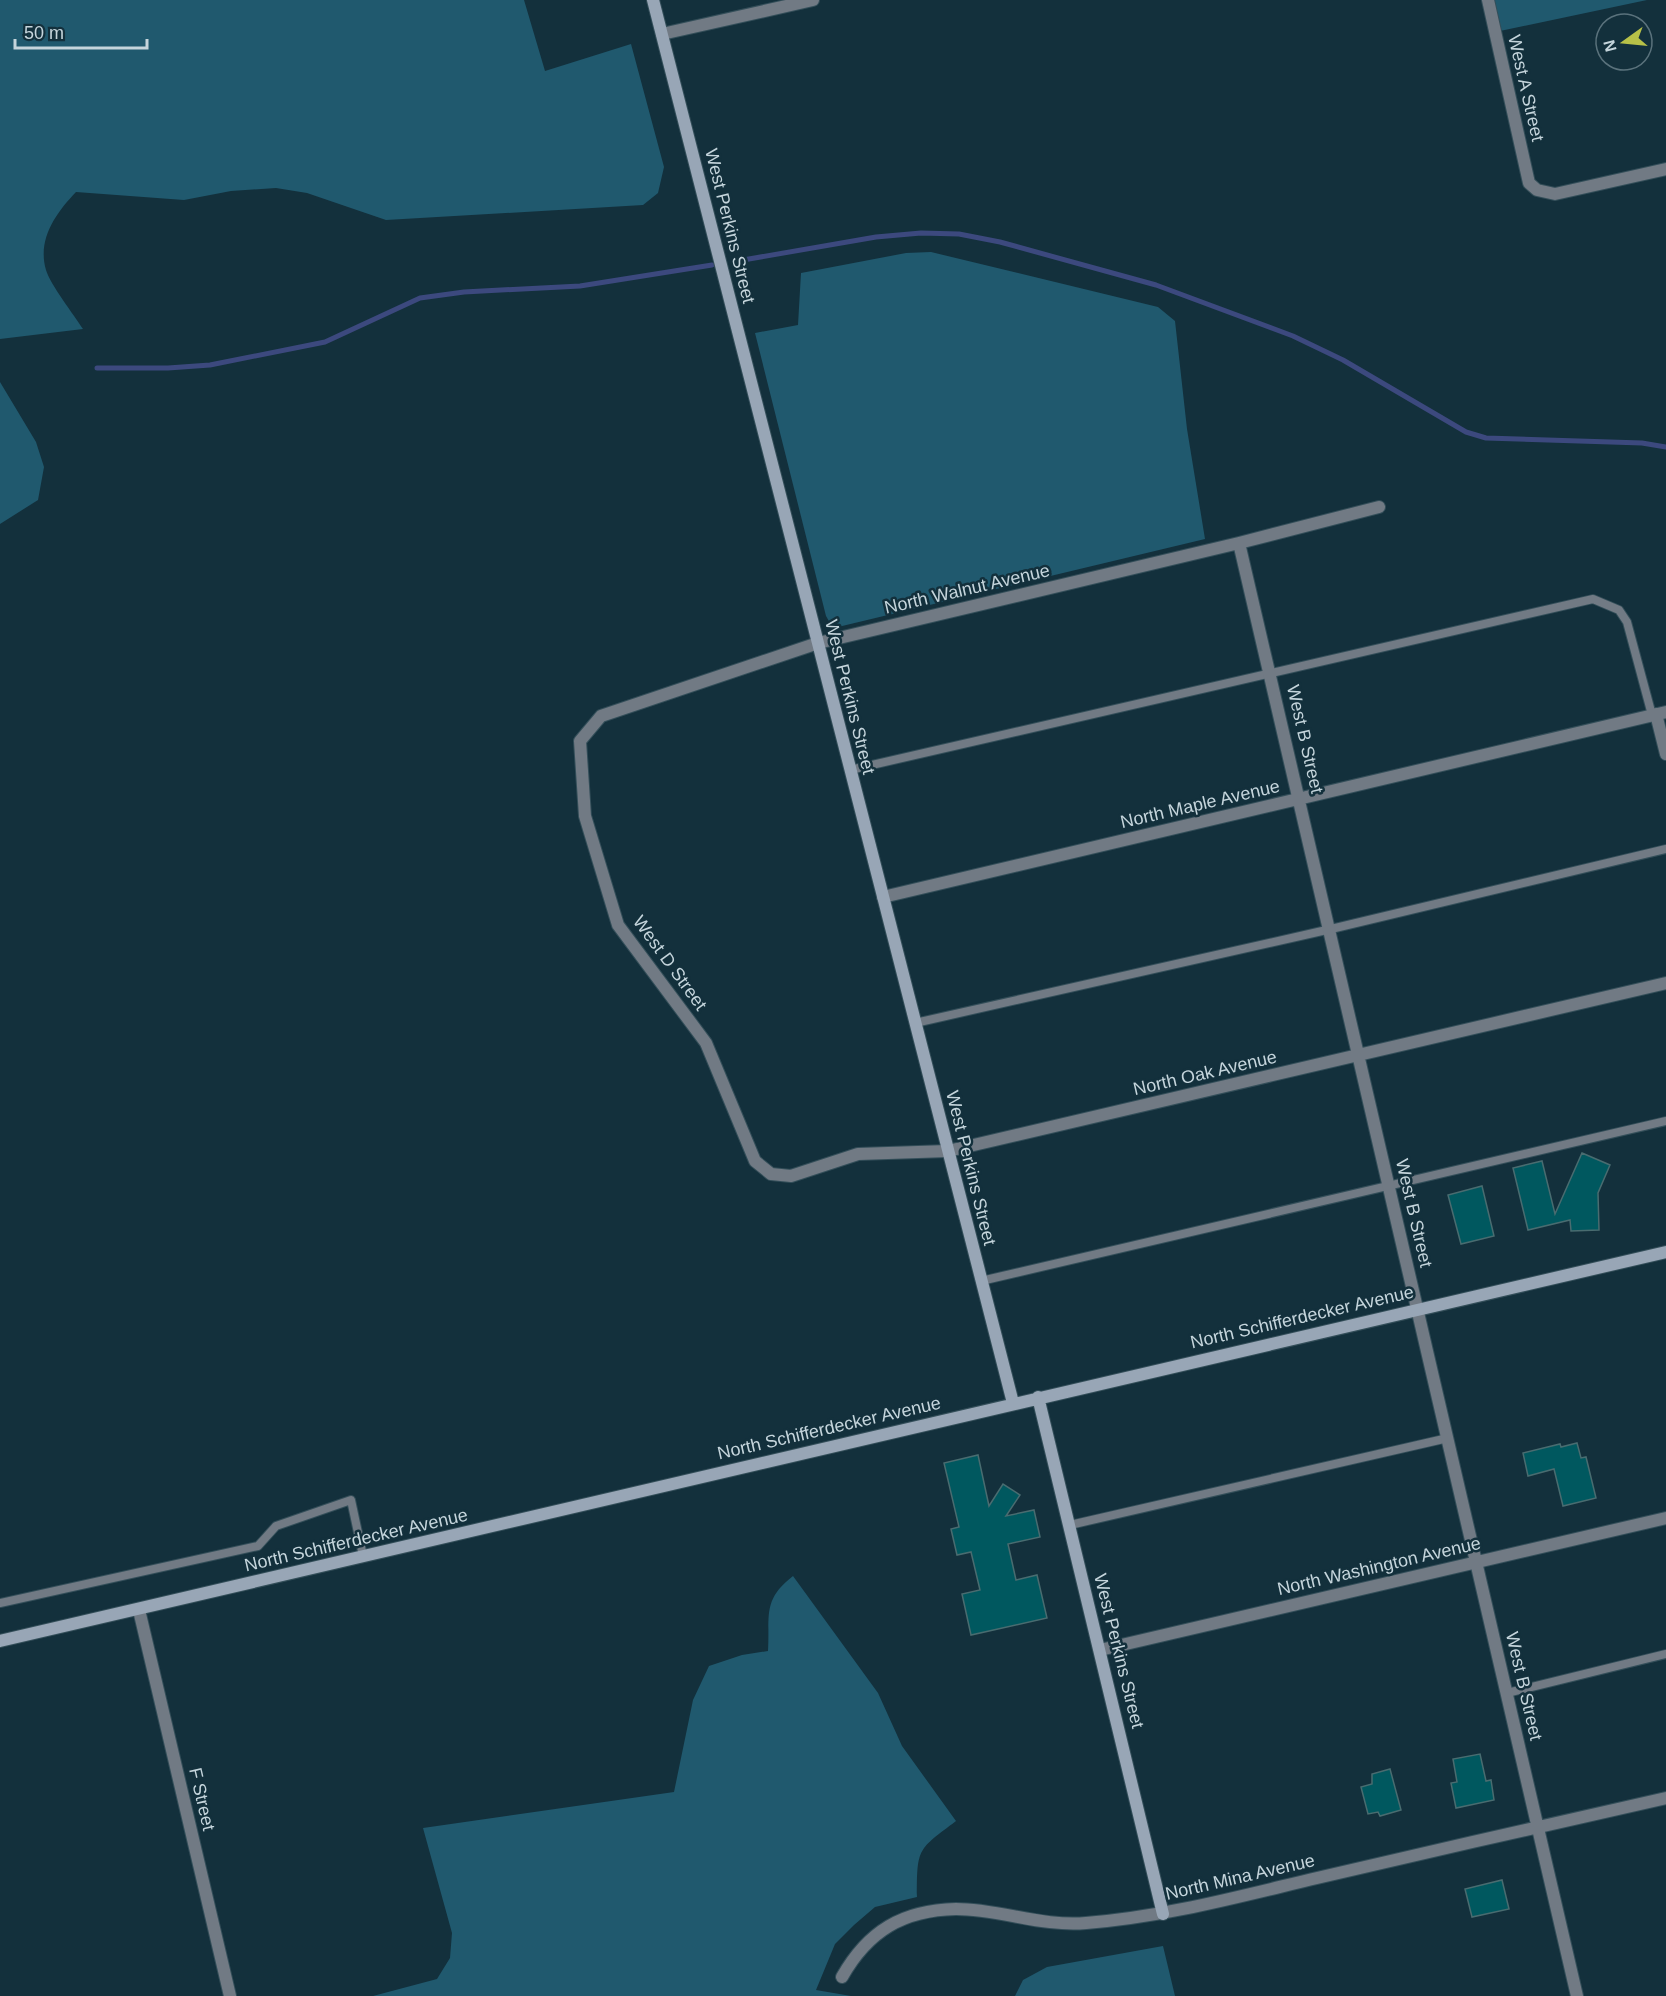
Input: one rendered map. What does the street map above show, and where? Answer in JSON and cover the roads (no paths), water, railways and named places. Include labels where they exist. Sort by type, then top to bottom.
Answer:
[{"type":"street","name":"West Perkins Street","points":[[653,0],[1013,1403]]},
{"type":"street","points":[[662,34],[813,0]]},
{"type":"street","name":"West A Street","points":[[1488,0],[1529,183],[1537,190],[1555,194],[1666,170]]},
{"type":"street","name":"North Walnut Avenue","points":[[580,741],[601,716],[818,643],[1239,543],[1378,507]]},
{"type":"street","name":"West B Street","points":[[1239,543],[1331,929],[1577,1996]]},
{"type":"street","points":[[1658,714],[1666,754]]},
{"type":"street","name":"North Maple Avenue","points":[[883,897],[1658,714]]},
{"type":"street","name":"West D Street","points":[[580,741],[585,816],[618,925],[706,1043],[755,1161]]},
{"type":"street","name":"North Oak Avenue","points":[[755,1161],[771,1174],[790,1176],[858,1154],[948,1151],[1666,983]]},
{"type":"street","name":"North Schifferdecker Avenue","points":[[0,1641],[1666,1252]]},
{"type":"street","name":"West Perkins Street","points":[[1038,1397],[1163,1914]]},
{"type":"street","name":"North Washington Avenue","points":[[1100,1650],[1666,1518]]},
{"type":"street","name":"F Street","points":[[139,1610],[230,1996]]},
{"type":"street","name":"North Mina Avenue","points":[[842,1977],[856,1955],[873,1938],[892,1923],[917,1913],[978,1910],[1068,1924],[1163,1914],[1666,1798]]},
{"type":"lane","points":[[850,770],[1593,599],[1619,610],[1627,622],[1658,714]]},
{"type":"lane","points":[[915,1023],[1331,929],[1666,849]]},
{"type":"lane","points":[[981,1281],[1666,1121]]},
{"type":"lane","points":[[1070,1526],[1448,1438]]},
{"type":"lane","points":[[0,1603],[258,1546],[276,1526],[351,1500],[363,1556]]},
{"type":"lane","points":[[1507,1693],[1666,1654]]},
{"type":"waterway","points":[[743,260],[876,237],[921,233],[959,234],[1000,242],[1156,285],[1293,336],[1343,360],[1466,432],[1486,438],[1642,443],[1666,447]]},
{"type":"waterway","points":[[97,368],[168,368],[210,365],[325,342],[420,298],[464,292],[580,286],[712,265]]}]
